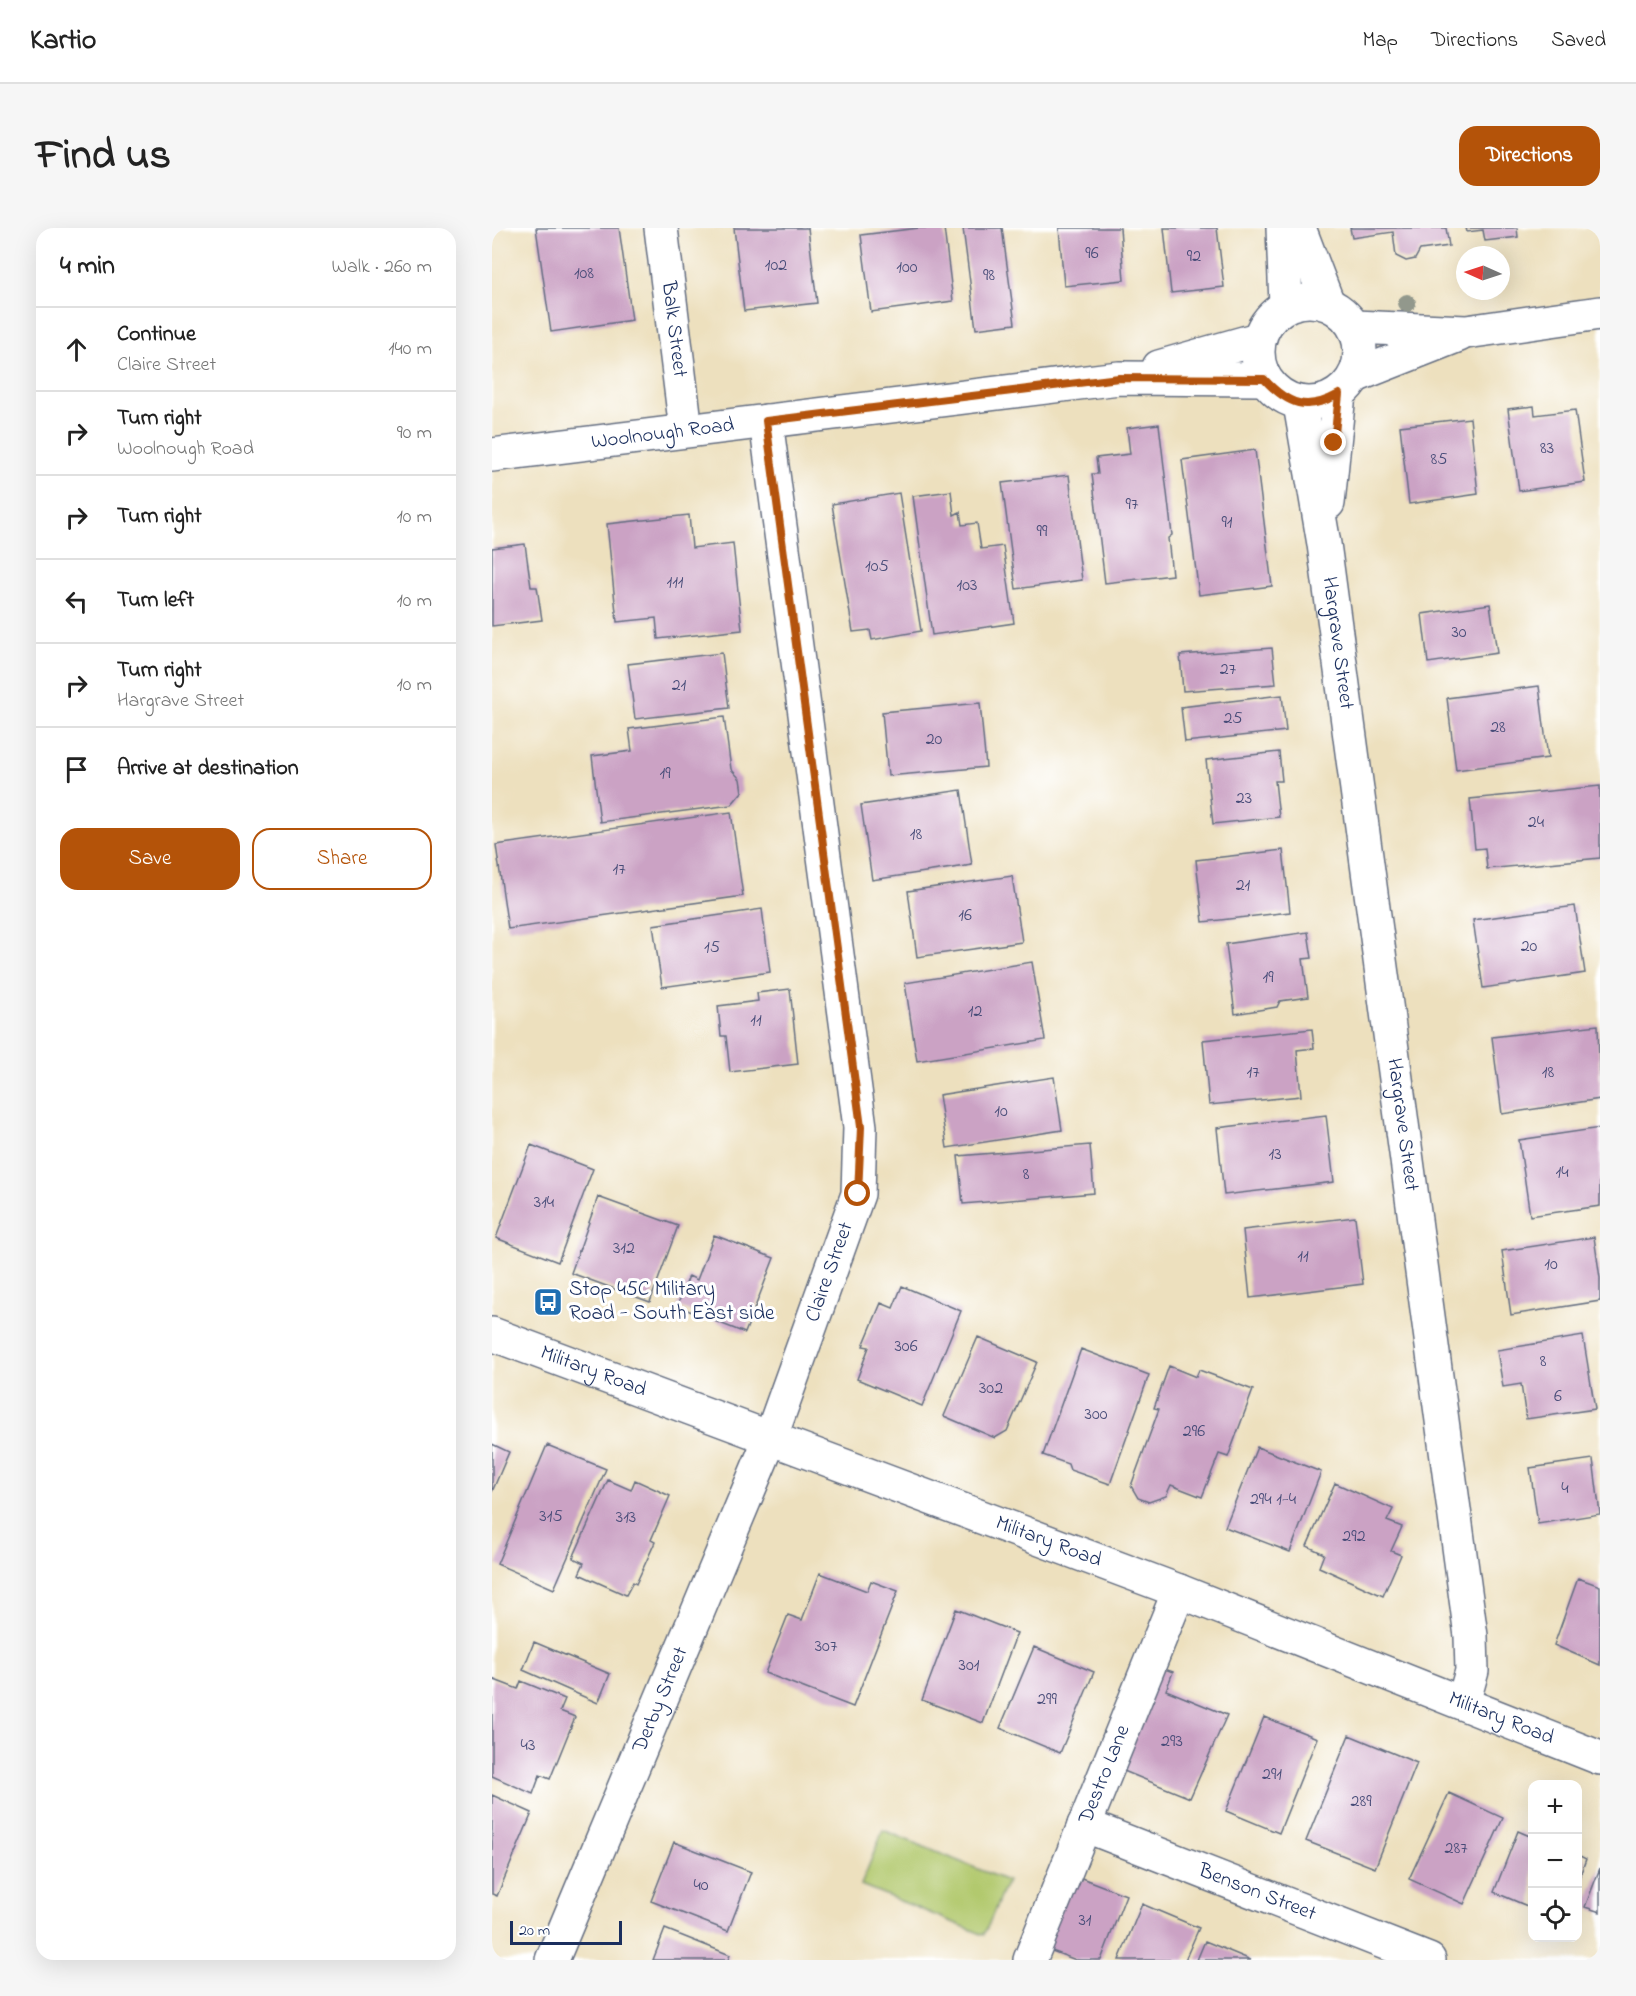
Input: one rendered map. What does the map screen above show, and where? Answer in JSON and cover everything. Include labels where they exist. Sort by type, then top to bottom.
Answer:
[{"type":"street","name":"Balk Street","points":[[661,228],[686,430]]},
{"type":"street","points":[[1283,228],[1286,305]]},
{"type":"street","points":[[1299,228],[1328,304]]},
{"type":"street","points":[[1347,385],[1361,350],[1354,327],[1343,313],[1328,304],[1305,300],[1286,305],[1272,315],[1258,339],[1258,361],[1264,379],[1279,395],[1300,404],[1313,404],[1347,385],[1466,332]]},
{"type":"street","points":[[1354,327],[1466,332],[1600,313]]},
{"type":"street","name":"Woolnough Road","points":[[1119,378],[1258,339]]},
{"type":"street","name":"Woolnough Road","points":[[492,455],[1119,378],[1264,379]]},
{"type":"street","name":"Hargrave Street","points":[[1324,544],[1347,385]]},
{"type":"street","name":"Hargrave Street","points":[[1300,404],[1324,544],[1471,1636],[1472,1671],[1463,1703]]},
{"type":"street","name":"Claire Street","points":[[766,421],[861,1127],[858,1194],[770,1439]]},
{"type":"street","name":"Military Road","points":[[492,1334],[1179,1591],[1600,1758]]},
{"type":"street","name":"Derby Street","points":[[552,1960],[770,1439]]},
{"type":"street","name":"Destro Lane","points":[[1030,1960],[1179,1591]]},
{"type":"street","name":"Benson Street","points":[[1084,1825],[1429,1960]]},
{"type":"green space","points":[[883,1830],[1007,1881],[984,1935],[861,1885]]},
{"type":"building","points":[[536,228],[619,228],[632,320],[551,332]]},
{"type":"building","points":[[734,228],[808,228],[817,303],[744,311]]},
{"type":"building","points":[[919,228],[944,228],[953,301],[871,312],[861,235]]},
{"type":"building","points":[[963,228],[1002,228],[1015,324],[976,329]]},
{"type":"building","points":[[1059,228],[1120,228],[1124,280],[1064,286]]},
{"type":"building","points":[[1164,228],[1217,228],[1224,287],[1171,293]]},
{"type":"building","points":[[1350,228],[1446,228],[1449,246],[1420,250],[1415,259],[1406,261],[1396,256],[1393,232],[1352,238]]},
{"type":"building","points":[[1466,228],[1517,228],[1518,237],[1485,241],[1483,230],[1467,232]]},
{"type":"building","points":[[1534,406],[1535,415],[1575,410],[1585,482],[1519,491],[1508,409]]},
{"type":"building","points":[[1470,418],[1478,494],[1409,504],[1400,426]]},
{"type":"building","points":[[1159,424],[1172,535],[1168,538],[1172,575],[1105,583],[1092,474],[1098,474],[1096,458],[1130,454],[1127,428]]},
{"type":"building","points":[[1255,450],[1272,586],[1199,595],[1182,460]]},
{"type":"building","points":[[1069,475],[1082,580],[1016,589],[1002,483]]},
{"type":"building","points":[[951,491],[954,515],[960,512],[962,525],[977,523],[981,549],[1003,546],[1014,623],[932,635],[913,496]]},
{"type":"building","points":[[899,493],[921,631],[872,640],[870,630],[853,632],[832,504]]},
{"type":"building","points":[[689,515],[692,548],[733,543],[742,630],[658,639],[656,618],[617,622],[607,524]]},
{"type":"building","points":[[525,544],[531,587],[537,587],[542,620],[492,626],[492,548]]},
{"type":"building","points":[[1490,604],[1497,653],[1428,663],[1422,614]]},
{"type":"building","points":[[1272,648],[1276,684],[1183,691],[1180,655]]},
{"type":"building","points":[[722,653],[729,708],[635,719],[628,664]]},
{"type":"building","points":[[1539,686],[1548,758],[1456,770],[1447,698]]},
{"type":"building","points":[[1282,695],[1286,731],[1185,742],[1181,707]]},
{"type":"building","points":[[980,703],[986,767],[888,776],[882,712]]},
{"type":"building","points":[[724,717],[731,769],[740,779],[742,792],[731,805],[600,822],[592,756],[632,751],[629,729]]},
{"type":"building","points":[[1279,752],[1282,781],[1275,781],[1279,817],[1213,824],[1206,760]]},
{"type":"building","points":[[1600,786],[1600,858],[1487,869],[1485,848],[1475,849],[1470,799]]},
{"type":"building","points":[[961,790],[972,865],[872,880],[861,805]]},
{"type":"building","points":[[731,812],[743,896],[508,929],[496,845]]},
{"type":"building","points":[[1283,850],[1290,912],[1203,922],[1196,860]]},
{"type":"building","points":[[1012,876],[1022,942],[917,957],[908,891]]},
{"type":"building","points":[[1575,906],[1585,973],[1483,988],[1473,920]]},
{"type":"building","points":[[762,909],[770,972],[662,987],[653,925]]},
{"type":"building","points":[[1308,932],[1312,958],[1303,959],[1308,997],[1280,1001],[1277,1007],[1235,1014],[1226,944]]},
{"type":"building","points":[[1032,962],[1045,1040],[917,1061],[905,983]]},
{"type":"building","points":[[790,989],[798,1064],[730,1072],[726,1036],[721,1036],[718,1006],[758,1001],[757,993]]},
{"type":"building","points":[[1598,1025],[1600,1099],[1502,1114],[1492,1037]]},
{"type":"building","points":[[1312,1029],[1314,1048],[1297,1050],[1301,1096],[1209,1105],[1203,1040]]},
{"type":"building","points":[[1054,1077],[1062,1130],[947,1148],[939,1095]]},
{"type":"building","points":[[1326,1115],[1334,1182],[1224,1195],[1217,1128]]},
{"type":"building","points":[[1600,1128],[1600,1206],[1530,1216],[1519,1140]]},
{"type":"building","points":[[531,1145],[593,1169],[558,1262],[496,1238]]},
{"type":"building","points":[[1090,1145],[1094,1193],[963,1204],[958,1156]]},
{"type":"building","points":[[598,1197],[678,1226],[650,1302],[571,1273]]},
{"type":"building","points":[[1355,1217],[1363,1284],[1250,1298],[1243,1230]]},
{"type":"building","points":[[714,1235],[774,1258],[745,1333],[677,1306],[689,1276],[697,1280]]},
{"type":"building","points":[[1594,1237],[1600,1278],[1600,1301],[1511,1315],[1502,1251]]},
{"type":"building","points":[[902,1286],[961,1311],[922,1406],[857,1379],[869,1347],[863,1346],[881,1303],[893,1308]]},
{"type":"building","points":[[1583,1336],[1595,1409],[1526,1419],[1521,1384],[1503,1387],[1497,1350]]},
{"type":"building","points":[[978,1337],[1037,1362],[1007,1431],[995,1438],[944,1416]]},
{"type":"building","points":[[1081,1349],[1149,1375],[1110,1484],[1070,1470],[1068,1464],[1043,1455]]},
{"type":"building","points":[[1169,1366],[1196,1377],[1199,1370],[1253,1390],[1228,1457],[1219,1454],[1202,1497],[1171,1485],[1166,1496],[1149,1502],[1138,1498],[1131,1486],[1159,1409],[1154,1408]]},
{"type":"building","points":[[492,1444],[509,1452],[492,1492]]},
{"type":"building","points":[[547,1445],[606,1469],[554,1589],[497,1564]]},
{"type":"building","points":[[1257,1447],[1321,1472],[1290,1552],[1225,1527]]},
{"type":"building","points":[[1593,1459],[1600,1514],[1538,1524],[1530,1468]]},
{"type":"building","points":[[608,1480],[631,1490],[635,1480],[670,1496],[651,1540],[655,1542],[636,1584],[633,1582],[626,1595],[579,1574],[584,1563],[573,1558]]},
{"type":"building","points":[[1335,1483],[1393,1509],[1387,1521],[1402,1527],[1391,1551],[1401,1555],[1383,1596],[1319,1567],[1324,1554],[1307,1546]]},
{"type":"building","points":[[820,1573],[867,1591],[871,1581],[898,1591],[853,1707],[765,1673],[788,1615],[802,1620]]},
{"type":"building","points":[[1578,1578],[1600,1586],[1600,1665],[1554,1645]]},
{"type":"building","points":[[956,1609],[1017,1633],[983,1723],[922,1700]]},
{"type":"building","points":[[534,1642],[610,1674],[598,1703],[523,1670]]},
{"type":"building","points":[[1034,1647],[1094,1672],[1060,1753],[1000,1728]]},
{"type":"building","points":[[1159,1667],[1173,1672],[1166,1690],[1227,1715],[1190,1798],[1119,1769]]},
{"type":"building","points":[[492,1679],[518,1689],[521,1681],[565,1699],[560,1711],[575,1717],[550,1779],[540,1775],[533,1794],[492,1776]]},
{"type":"building","points":[[1264,1717],[1317,1738],[1279,1833],[1226,1811]]},
{"type":"building","points":[[1349,1735],[1417,1763],[1375,1868],[1306,1841]]},
{"type":"building","points":[[1449,1793],[1503,1818],[1464,1904],[1409,1879]]},
{"type":"building","points":[[492,1795],[532,1813],[497,1896],[492,1894]]},
{"type":"building","points":[[1518,1831],[1528,1835],[1528,1906],[1494,1892]]},
{"type":"building","points":[[674,1842],[751,1872],[728,1931],[651,1901]]},
{"type":"building","points":[[1582,1857],[1586,1859],[1582,1870]]},
{"type":"building","points":[[1600,1868],[1600,1912],[1585,1907]]},
{"type":"building","points":[[1071,1874],[1126,1895],[1101,1960],[1076,1960],[1044,1948]]},
{"type":"building","points":[[1142,1904],[1199,1928],[1185,1960],[1119,1960]]},
{"type":"building","points":[[665,1929],[730,1955],[728,1960],[653,1960]]},
{"type":"building","points":[[1205,1941],[1251,1960],[1197,1960]]},
{"type":"place","name":"Stop 45C Military Road - South East side","points":[[548,1302]]},
{"type":"route","points":[[858,1194],[861,1127],[766,421],[1119,378],[1264,379],[1279,395],[1300,404],[1327,401],[1339,394],[1334,443]]}]
